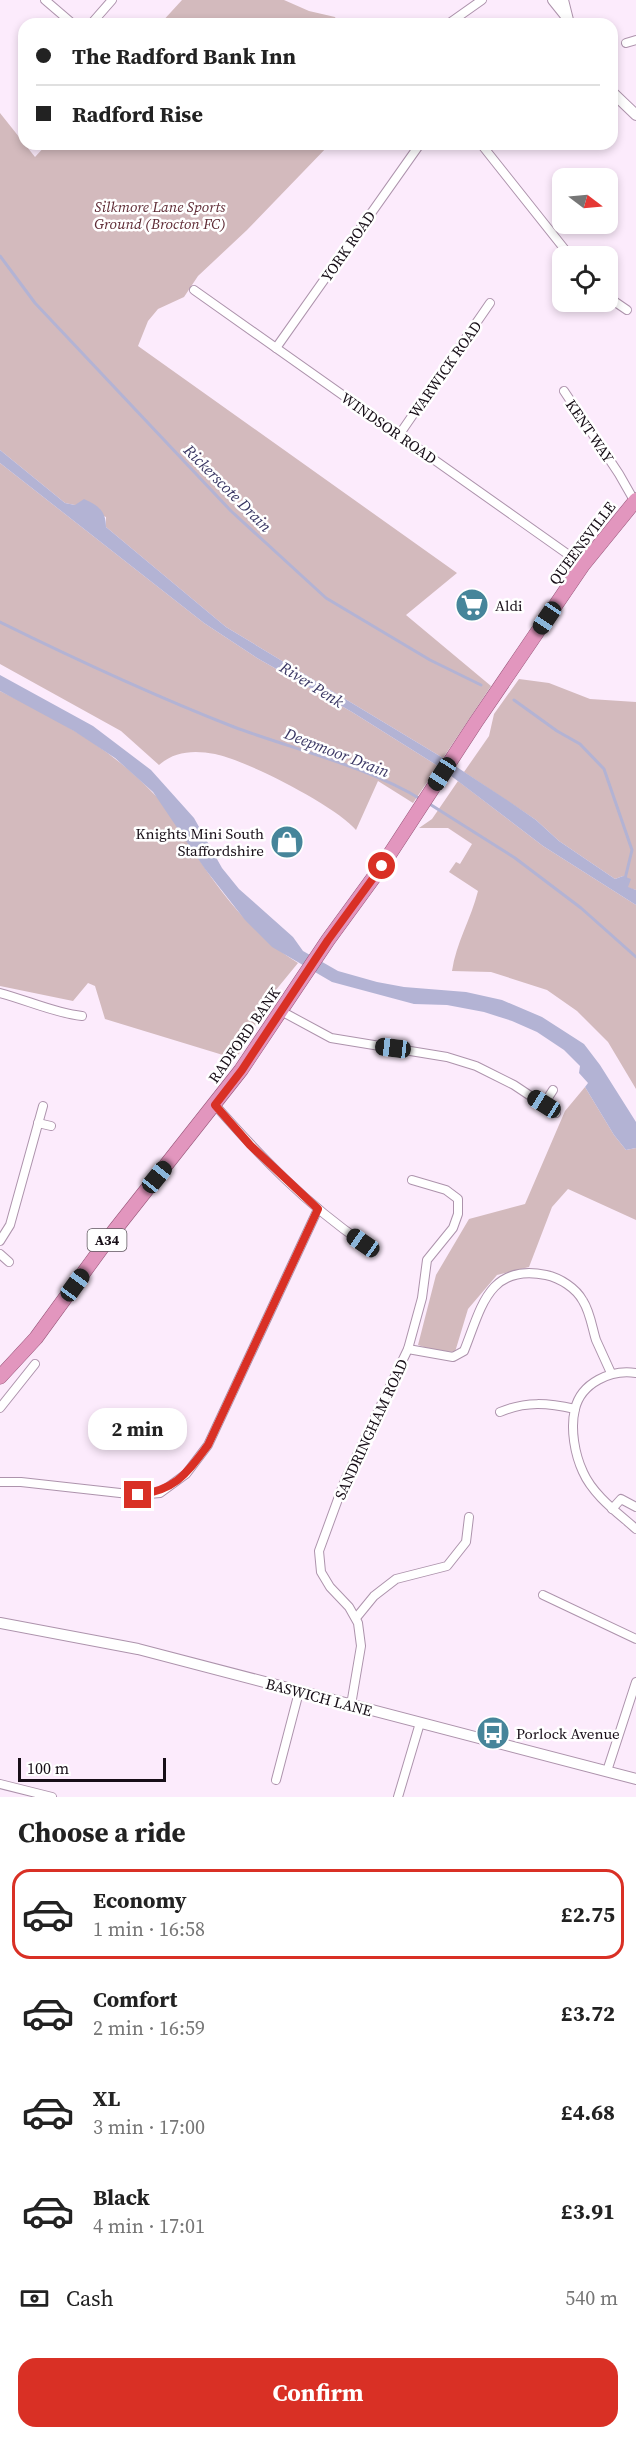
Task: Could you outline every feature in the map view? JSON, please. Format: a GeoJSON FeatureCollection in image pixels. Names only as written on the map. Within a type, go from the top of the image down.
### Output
{"type":"FeatureCollection","features":[{"type":"Feature","properties":{"kind":"highway","name":"QUEENSVILLE"},"geometry":{"type":"LineString","coordinates":[[494,696],[583,565],[635,501]]}},
{"type":"Feature","properties":{"kind":"highway","name":"RADFORD BANK"},"geometry":{"type":"LineString","coordinates":[[0,1377],[36,1338],[114,1231],[242,1070],[328,940],[368,887],[494,696]]}},
{"type":"Feature","properties":{"kind":"street"},"geometry":{"type":"LineString","coordinates":[[45,0],[66,18]]}},
{"type":"Feature","properties":{"kind":"street"},"geometry":{"type":"LineString","coordinates":[[96,18],[112,0]]}},
{"type":"Feature","properties":{"kind":"street"},"geometry":{"type":"LineString","coordinates":[[456,18],[482,0]]}},
{"type":"Feature","properties":{"kind":"street"},"geometry":{"type":"LineString","coordinates":[[553,0],[566,18]]}},
{"type":"Feature","properties":{"kind":"street"},"geometry":{"type":"LineString","coordinates":[[563,0],[567,18]]}},
{"type":"Feature","properties":{"kind":"street"},"geometry":{"type":"LineString","coordinates":[[626,43],[636,40]]}},
{"type":"Feature","properties":{"kind":"street"},"geometry":{"type":"LineString","coordinates":[[618,98],[636,115]]}},
{"type":"Feature","properties":{"kind":"street","name":"YORK ROAD"},"geometry":{"type":"LineString","coordinates":[[276,348],[416,150]]}},
{"type":"Feature","properties":{"kind":"street"},"geometry":{"type":"LineString","coordinates":[[486,150],[562,246]]}},
{"type":"Feature","properties":{"kind":"street","name":"WINDSOR ROAD"},"geometry":{"type":"LineString","coordinates":[[194,290],[583,565]]}},
{"type":"Feature","properties":{"kind":"street","name":"WARWICK ROAD"},"geometry":{"type":"LineString","coordinates":[[399,435],[490,303]]}},
{"type":"Feature","properties":{"kind":"street"},"geometry":{"type":"LineString","coordinates":[[618,304],[627,310]]}},
{"type":"Feature","properties":{"kind":"street","name":"KENT WAY"},"geometry":{"type":"LineString","coordinates":[[564,391],[635,501]]}},
{"type":"Feature","properties":{"kind":"street"},"geometry":{"type":"LineString","coordinates":[[0,993],[69,1017],[81,1016]]}},
{"type":"Feature","properties":{"kind":"street"},"geometry":{"type":"LineString","coordinates":[[281,1011],[331,1038],[447,1057],[476,1066],[514,1085],[556,1113]]}},
{"type":"Feature","properties":{"kind":"street"},"geometry":{"type":"LineString","coordinates":[[544,1104],[553,1090]]}},
{"type":"Feature","properties":{"kind":"street"},"geometry":{"type":"LineString","coordinates":[[215,1105],[250,1145],[318,1209],[363,1243]]}},
{"type":"Feature","properties":{"kind":"street"},"geometry":{"type":"LineString","coordinates":[[0,1241],[10,1225],[43,1106]]}},
{"type":"Feature","properties":{"kind":"street"},"geometry":{"type":"LineString","coordinates":[[38,1123],[51,1126]]}},
{"type":"Feature","properties":{"kind":"street","name":"SANDRINGHAM ROAD"},"geometry":{"type":"LineString","coordinates":[[351,1705],[361,1646],[356,1618],[330,1587],[321,1572],[319,1551],[345,1479],[408,1349],[422,1298],[427,1260],[453,1228],[458,1214],[458,1199],[446,1190],[412,1180]]}},
{"type":"Feature","properties":{"kind":"street"},"geometry":{"type":"LineString","coordinates":[[0,1482],[21,1482],[138,1495],[160,1492],[186,1474],[208,1445],[318,1209]]}},
{"type":"Feature","properties":{"kind":"street"},"geometry":{"type":"LineString","coordinates":[[0,1254],[9,1262]]}},
{"type":"Feature","properties":{"kind":"street"},"geometry":{"type":"LineString","coordinates":[[408,1349],[453,1357],[464,1351],[478,1312],[490,1291],[503,1278],[520,1274],[536,1274],[560,1279],[583,1300],[611,1373]]}},
{"type":"Feature","properties":{"kind":"street"},"geometry":{"type":"LineString","coordinates":[[0,1408],[35,1364]]}},
{"type":"Feature","properties":{"kind":"street"},"geometry":{"type":"LineString","coordinates":[[636,1373],[611,1373],[592,1384],[579,1399],[575,1409],[576,1454],[584,1475],[612,1509],[636,1529]]}},
{"type":"Feature","properties":{"kind":"street"},"geometry":{"type":"LineString","coordinates":[[500,1412],[516,1405],[532,1403],[554,1404],[575,1409]]}},
{"type":"Feature","properties":{"kind":"street"},"geometry":{"type":"LineString","coordinates":[[612,1509],[621,1499],[636,1507]]}},
{"type":"Feature","properties":{"kind":"street"},"geometry":{"type":"LineString","coordinates":[[356,1618],[374,1596],[396,1579],[447,1566],[466,1542],[469,1516]]}},
{"type":"Feature","properties":{"kind":"street"},"geometry":{"type":"LineString","coordinates":[[543,1595],[636,1639]]}},
{"type":"Feature","properties":{"kind":"street","name":"BASWICH LANE"},"geometry":{"type":"LineString","coordinates":[[0,1623],[138,1649],[636,1779]]}},
{"type":"Feature","properties":{"kind":"street"},"geometry":{"type":"LineString","coordinates":[[607,1771],[636,1682]]}},
{"type":"Feature","properties":{"kind":"street"},"geometry":{"type":"LineString","coordinates":[[276,1780],[299,1692]]}},
{"type":"Feature","properties":{"kind":"street"},"geometry":{"type":"LineString","coordinates":[[398,1797],[420,1723]]}},
{"type":"Feature","properties":{"kind":"street"},"geometry":{"type":"LineString","coordinates":[[0,1785],[52,1797]]}},
{"type":"Feature","properties":{"kind":"green space"},"geometry":{"type":"Polygon","coordinates":[[[182,0],[284,0],[309,11],[335,18],[166,18],[182,0]]]}},
{"type":"Feature","properties":{"kind":"green space","name":"Silkmore Lane Sports Ground (Brocton FC)"},"geometry":{"type":"Polygon","coordinates":[[[0,113],[18,136],[18,150],[29,150],[35,157],[41,150],[324,150],[247,230],[198,276],[184,297],[158,309],[148,321],[138,346],[457,573],[406,615],[491,686],[443,758],[226,627],[106,527],[106,517],[65,503],[0,450],[0,113]]]}},
{"type":"Feature","properties":{"kind":"green space"},"geometry":{"type":"Polygon","coordinates":[[[0,463],[204,623],[257,658],[352,712],[438,766],[413,803],[378,781],[356,830],[330,809],[290,785],[229,758],[192,752],[178,754],[159,765],[121,731],[0,664],[0,463]]]}},
{"type":"Feature","properties":{"kind":"green space"},"geometry":{"type":"Polygon","coordinates":[[[519,679],[549,683],[590,699],[636,702],[636,890],[628,888],[623,876],[615,879],[559,841],[536,820],[464,772],[489,736],[494,714],[519,679]]]}},
{"type":"Feature","properties":{"kind":"green space"},"geometry":{"type":"Polygon","coordinates":[[[0,691],[80,734],[135,775],[163,804],[215,882],[252,927],[298,963],[266,1002],[251,1035],[236,1059],[105,1019],[95,986],[88,983],[73,1001],[0,986],[0,691]]]}},
{"type":"Feature","properties":{"kind":"green space"},"geometry":{"type":"Polygon","coordinates":[[[458,781],[543,846],[636,905],[636,1089],[608,1042],[577,1011],[547,990],[491,972],[452,971],[478,891],[449,872],[456,862],[460,864],[472,844],[448,828],[419,828],[432,819],[458,781]]]}},
{"type":"Feature","properties":{"kind":"green space"},"geometry":{"type":"Polygon","coordinates":[[[585,1087],[614,1135],[626,1150],[636,1148],[636,1220],[568,1189],[552,1207],[529,1267],[497,1275],[468,1309],[455,1352],[436,1351],[418,1345],[436,1275],[469,1219],[525,1204],[565,1111],[585,1087]]]}},
{"type":"Feature","properties":{"kind":"water","name":"River Penk"},"geometry":{"type":"Polygon","coordinates":[[[0,450],[65,503],[75,505],[84,499],[97,506],[105,517],[106,527],[226,627],[443,758],[536,820],[559,841],[615,879],[623,876],[631,879],[628,887],[636,890],[636,905],[543,846],[438,766],[352,712],[257,658],[204,623],[0,463],[0,450]]]}},
{"type":"Feature","properties":{"kind":"water"},"geometry":{"type":"Polygon","coordinates":[[[0,675],[93,726],[151,770],[194,818],[222,868],[239,889],[293,937],[303,951],[338,971],[377,982],[404,987],[466,992],[502,1000],[542,1017],[584,1044],[636,1122],[636,1148],[626,1150],[614,1135],[585,1087],[588,1083],[579,1073],[580,1066],[564,1050],[537,1032],[484,1012],[447,1005],[414,1004],[332,982],[272,947],[245,920],[205,869],[153,792],[115,758],[74,731],[0,691],[0,675]]]}},
{"type":"Feature","properties":{"kind":"waterway","name":"Rickerscote Drain"},"geometry":{"type":"LineString","coordinates":[[0,256],[35,303],[231,511],[326,598],[430,660],[481,685]]}},
{"type":"Feature","properties":{"kind":"waterway","name":"Deepmoor Drain"},"geometry":{"type":"LineString","coordinates":[[0,622],[175,703],[234,727],[355,768],[422,800]]}},
{"type":"Feature","properties":{"kind":"waterway","name":"Rickerscote Drain"},"geometry":{"type":"LineString","coordinates":[[514,700],[557,731],[580,744],[604,769],[632,850],[625,879]]}},
{"type":"Feature","properties":{"kind":"waterway","name":"Deepmoor Drain"},"geometry":{"type":"LineString","coordinates":[[428,803],[515,858],[581,908],[636,957]]}},
{"type":"Feature","properties":{"kind":"place","name":"Aldi"},"geometry":{"type":"Point","coordinates":[472,605]}},
{"type":"Feature","properties":{"kind":"place","name":"Knights Mini South Staffordshire"},"geometry":{"type":"Point","coordinates":[287,842]}},
{"type":"Feature","properties":{"kind":"place","name":"Porlock Avenue"},"geometry":{"type":"Point","coordinates":[493,1733]}},
{"type":"Feature","properties":{"kind":"route"},"geometry":{"type":"LineString","coordinates":[[138,1495],[160,1492],[186,1474],[208,1445],[318,1209],[250,1145],[215,1105],[242,1070],[328,940],[382,866]]}}]}
